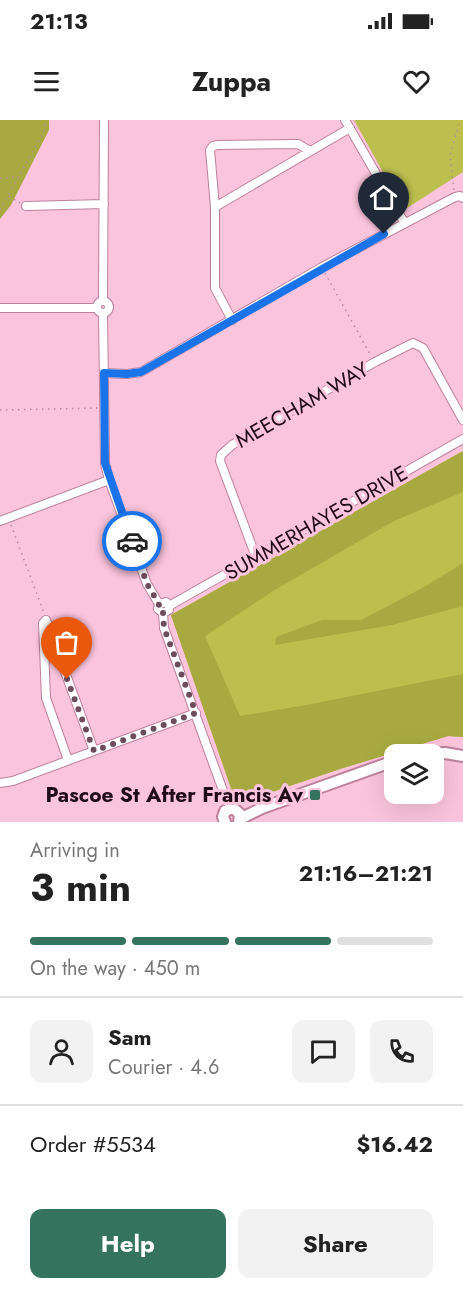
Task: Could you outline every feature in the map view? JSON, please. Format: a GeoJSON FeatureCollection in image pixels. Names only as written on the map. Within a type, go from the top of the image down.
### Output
{"type":"FeatureCollection","features":[{"type":"Feature","properties":{"kind":"street"},"geometry":{"type":"LineString","coordinates":[[104,120],[101,307],[105,463],[147,584],[159,604],[158,609],[163,613],[164,628],[196,713],[229,815],[262,808],[384,765]]}},
{"type":"Feature","properties":{"kind":"street"},"geometry":{"type":"LineString","coordinates":[[345,120],[404,222]]}},
{"type":"Feature","properties":{"kind":"street"},"geometry":{"type":"LineString","coordinates":[[215,207],[350,128]]}},
{"type":"Feature","properties":{"kind":"street"},"geometry":{"type":"LineString","coordinates":[[232,320],[215,288],[215,207],[210,150],[213,146],[298,144],[310,151]]}},
{"type":"Feature","properties":{"kind":"street"},"geometry":{"type":"LineString","coordinates":[[104,373],[141,372],[322,267],[404,222],[459,197]]}},
{"type":"Feature","properties":{"kind":"street"},"geometry":{"type":"LineString","coordinates":[[26,206],[104,204]]}},
{"type":"Feature","properties":{"kind":"street"},"geometry":{"type":"LineString","coordinates":[[0,308],[101,307]]}},
{"type":"Feature","properties":{"kind":"street","name":"MEECHAM WAY"},"geometry":{"type":"LineString","coordinates":[[256,557],[220,461],[221,455],[232,445],[375,362],[408,344],[420,341],[463,420]]}},
{"type":"Feature","properties":{"kind":"street","name":"SUMMERHAYES DRIVE"},"geometry":{"type":"LineString","coordinates":[[169,606],[463,439]]}},
{"type":"Feature","properties":{"kind":"street"},"geometry":{"type":"LineString","coordinates":[[4,520],[109,480]]}},
{"type":"Feature","properties":{"kind":"street"},"geometry":{"type":"LineString","coordinates":[[159,604],[165,602],[169,606],[168,612],[163,613]]}},
{"type":"Feature","properties":{"kind":"street"},"geometry":{"type":"LineString","coordinates":[[46,620],[94,751]]}},
{"type":"Feature","properties":{"kind":"street"},"geometry":{"type":"LineString","coordinates":[[46,620],[43,623],[46,698],[68,760]]}},
{"type":"Feature","properties":{"kind":"street"},"geometry":{"type":"LineString","coordinates":[[0,783],[14,781],[196,713]]}},
{"type":"Feature","properties":{"kind":"street"},"geometry":{"type":"LineString","coordinates":[[444,753],[463,753]]}},
{"type":"Feature","properties":{"kind":"path"},"geometry":{"type":"LineString","coordinates":[[0,210],[45,129],[45,120]]}},
{"type":"Feature","properties":{"kind":"path"},"geometry":{"type":"LineString","coordinates":[[459,197],[450,156],[460,120]]}},
{"type":"Feature","properties":{"kind":"path"},"geometry":{"type":"LineString","coordinates":[[0,178],[19,177]]}},
{"type":"Feature","properties":{"kind":"path"},"geometry":{"type":"LineString","coordinates":[[9,196],[26,206]]}},
{"type":"Feature","properties":{"kind":"path"},"geometry":{"type":"LineString","coordinates":[[322,267],[375,362]]}},
{"type":"Feature","properties":{"kind":"path"},"geometry":{"type":"LineString","coordinates":[[0,410],[104,408]]}},
{"type":"Feature","properties":{"kind":"path"},"geometry":{"type":"LineString","coordinates":[[4,520],[46,620]]}},
{"type":"Feature","properties":{"kind":"shaded area"},"geometry":{"type":"Polygon","coordinates":[[[0,120],[49,120],[49,130],[11,205],[0,219],[0,120]]]}},
{"type":"Feature","properties":{"kind":"shaded area"},"geometry":{"type":"Polygon","coordinates":[[[354,120],[463,120],[463,172],[404,210],[354,120]]]}},
{"type":"Feature","properties":{"kind":"shaded area"},"geometry":{"type":"Polygon","coordinates":[[[463,451],[463,737],[448,736],[422,744],[384,744],[384,756],[245,801],[233,794],[171,615],[463,451]]]}},
{"type":"Feature","properties":{"kind":"shaded area"},"geometry":{"type":"Polygon","coordinates":[[[463,451],[463,492],[394,521],[273,591],[205,636],[240,716],[463,674],[463,737],[448,736],[422,744],[384,744],[384,756],[245,801],[233,794],[171,615],[463,451]]]}},
{"type":"Feature","properties":{"kind":"shaded area"},"geometry":{"type":"Polygon","coordinates":[[[463,563],[463,606],[392,625],[275,645],[276,637],[322,620],[361,620],[426,586],[463,563]]]}},
{"type":"Feature","properties":{"kind":"way so far"},"geometry":{"type":"LineString","coordinates":[[67,679],[94,751],[196,713],[164,628],[163,613],[158,609],[159,604],[147,584],[132,541]]}},
{"type":"Feature","properties":{"kind":"place","name":"Pascoe St After Francis Av"},"geometry":{"type":"Point","coordinates":[315,795]}},
{"type":"Feature","properties":{"kind":"route"},"geometry":{"type":"LineString","coordinates":[[132,541],[105,463],[104,373],[141,372],[322,267],[384,234]]}}]}
